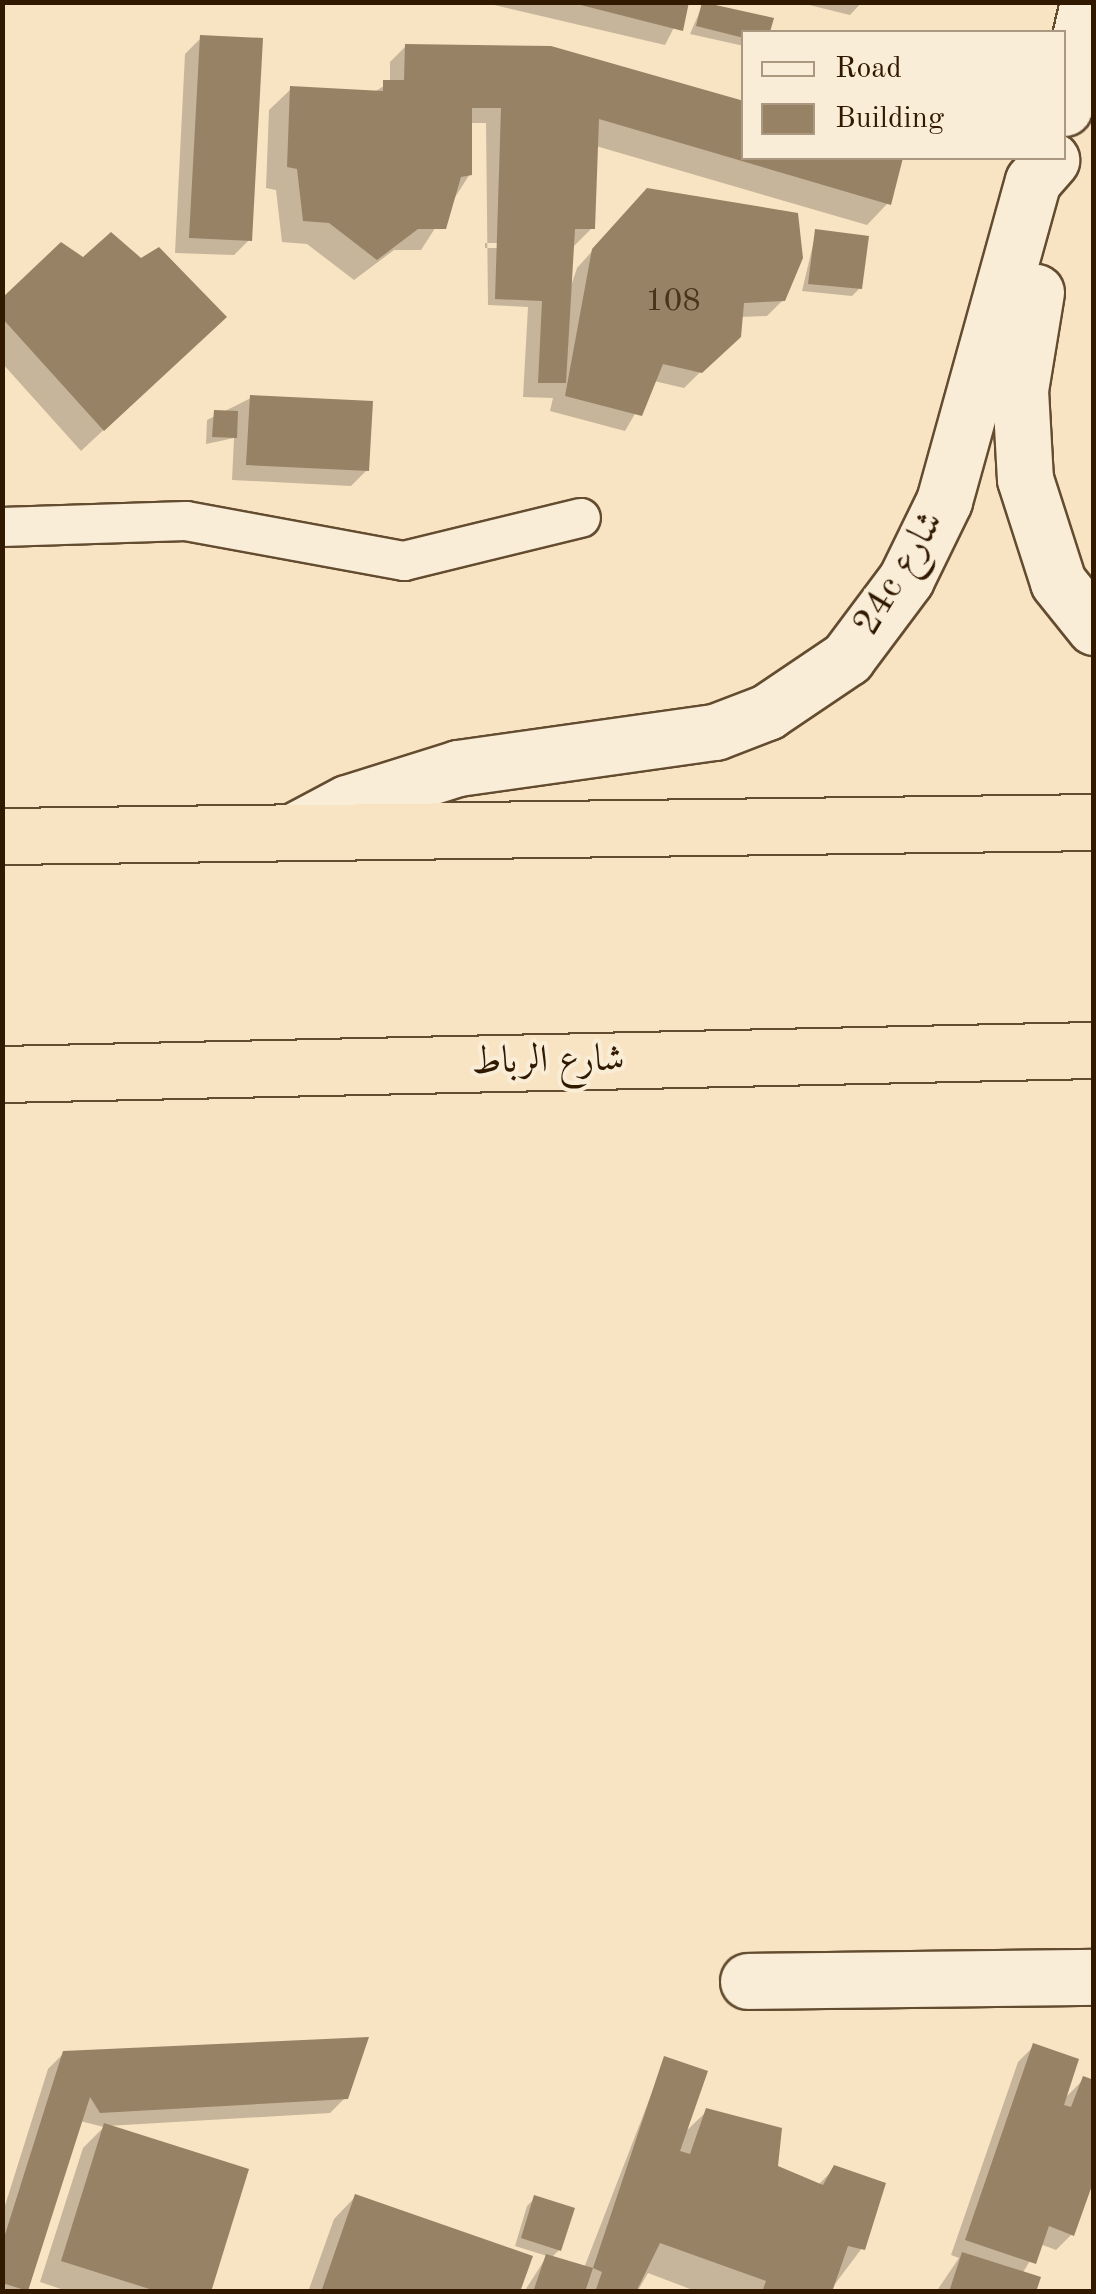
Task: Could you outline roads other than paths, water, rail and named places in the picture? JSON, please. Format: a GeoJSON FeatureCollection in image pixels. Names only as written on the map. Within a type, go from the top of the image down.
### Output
{"type":"FeatureCollection","features":[{"type":"Feature","properties":{"kind":"highway"},"geometry":{"type":"LineString","coordinates":[[2,836],[1094,822]]}},
{"type":"Feature","properties":{"kind":"highway","name":"شارع الرباط"},"geometry":{"type":"LineString","coordinates":[[2,1074],[1094,1050]]}},
{"type":"Feature","properties":{"kind":"street"},"geometry":{"type":"LineString","coordinates":[[1066,99],[1088,2]]}},
{"type":"Feature","properties":{"kind":"street","name":"24c شارع"},"geometry":{"type":"LineString","coordinates":[[296,830],[347,803],[458,768],[715,732],[767,712],[847,658],[898,592],[944,502],[1033,181],[1050,160]]}},
{"type":"Feature","properties":{"kind":"street","name":"24c شارع"},"geometry":{"type":"LineString","coordinates":[[1051,160],[1056,185],[1020,390],[1025,479],[1058,582],[1094,627]]}},
{"type":"Feature","properties":{"kind":"street"},"geometry":{"type":"LineString","coordinates":[[748,1981],[1094,1978]]}},
{"type":"Feature","properties":{"kind":"lane"},"geometry":{"type":"LineString","coordinates":[[2,527],[186,521],[404,561],[581,518]]}}]}
